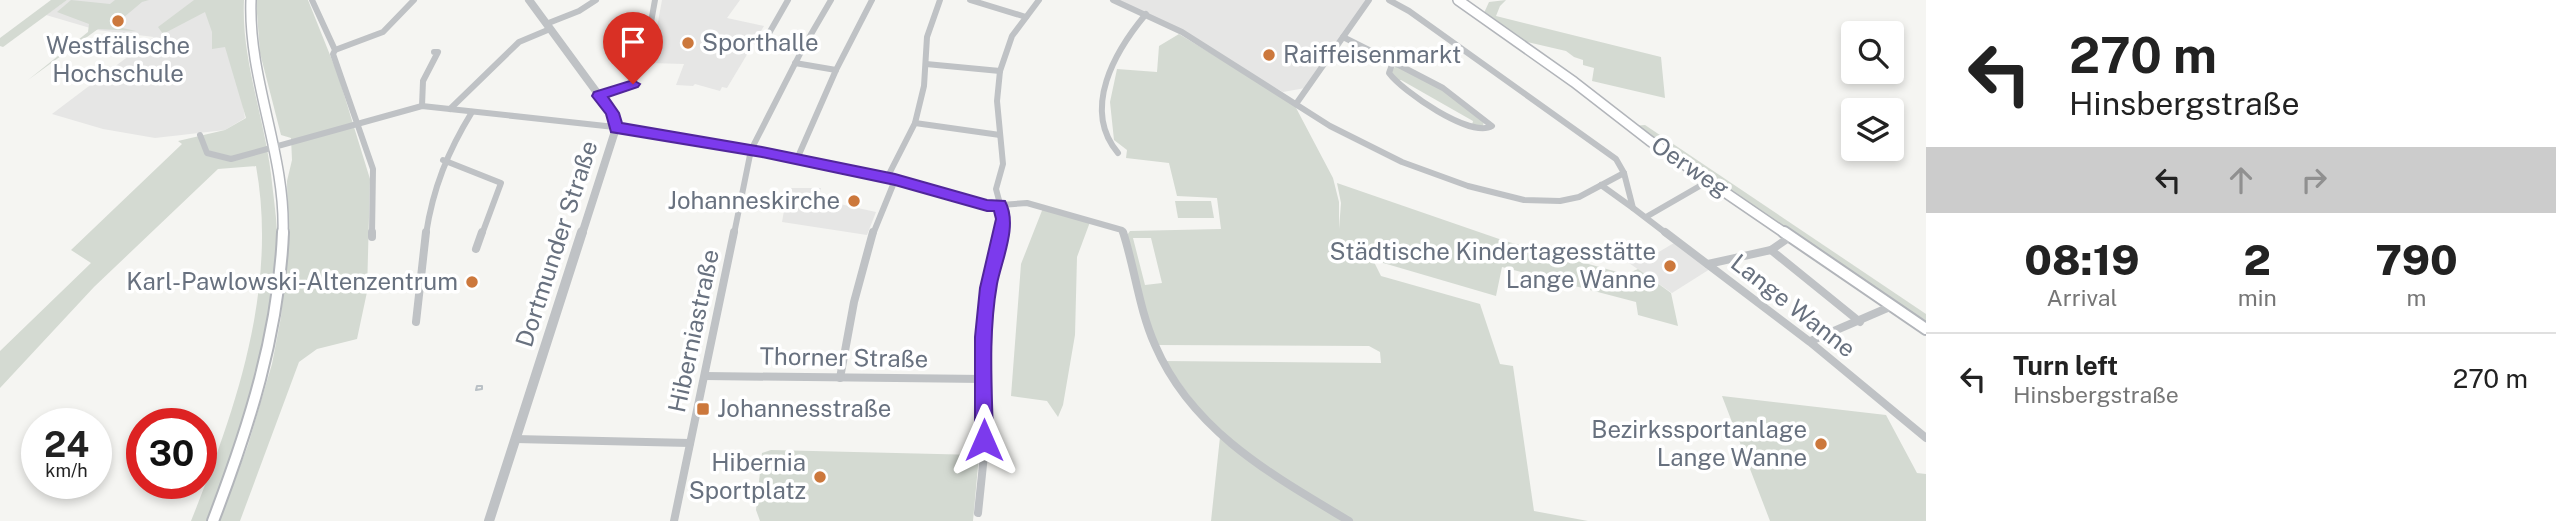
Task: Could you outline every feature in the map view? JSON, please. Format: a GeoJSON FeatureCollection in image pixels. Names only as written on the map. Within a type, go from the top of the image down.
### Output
{"type":"FeatureCollection","features":[{"type":"Feature","properties":{"kind":"main road"},"geometry":{"type":"LineString","coordinates":[[213,521],[255,403],[270,344],[282,241],[281,187],[253,51],[251,0]]}},
{"type":"Feature","properties":{"kind":"main road","name":"Oerweg"},"geometry":{"type":"LineString","coordinates":[[1458,0],[1650,141],[1926,329]]}},
{"type":"Feature","properties":{"kind":"street"},"geometry":{"type":"LineString","coordinates":[[312,0],[335,50],[333,54],[373,169],[372,237]]}},
{"type":"Feature","properties":{"kind":"street"},"geometry":{"type":"LineString","coordinates":[[335,50],[383,32],[414,0]]}},
{"type":"Feature","properties":{"kind":"street","name":"Dortmunder Straße"},"geometry":{"type":"LineString","coordinates":[[489,521],[616,128],[612,113],[528,0]]}},
{"type":"Feature","properties":{"kind":"street"},"geometry":{"type":"LineString","coordinates":[[450,109],[519,42],[596,0]]}},
{"type":"Feature","properties":{"kind":"street"},"geometry":{"type":"LineString","coordinates":[[599,96],[633,84],[655,0]]}},
{"type":"Feature","properties":{"kind":"street"},"geometry":{"type":"LineString","coordinates":[[764,42],[788,0]]}},
{"type":"Feature","properties":{"kind":"street","name":"Hiberniastraße"},"geometry":{"type":"LineString","coordinates":[[674,521],[751,150],[803,48],[831,0]]}},
{"type":"Feature","properties":{"kind":"street"},"geometry":{"type":"LineString","coordinates":[[797,159],[836,70],[872,0]]}},
{"type":"Feature","properties":{"kind":"street"},"geometry":{"type":"LineString","coordinates":[[840,378],[862,261],[891,179],[915,123],[926,64],[927,37],[940,0]]}},
{"type":"Feature","properties":{"kind":"street"},"geometry":{"type":"LineString","coordinates":[[970,0],[1026,18]]}},
{"type":"Feature","properties":{"kind":"street"},"geometry":{"type":"LineString","coordinates":[[978,513],[984,455],[983,337],[989,288],[1004,219],[996,189],[1003,164],[997,101],[1000,71],[1012,36],[1039,0]]}},
{"type":"Feature","properties":{"kind":"street"},"geometry":{"type":"LineString","coordinates":[[1113,0],[1182,32],[1330,126],[1402,162],[1500,196],[1541,202],[1559,201],[1580,197],[1624,173]]}},
{"type":"Feature","properties":{"kind":"street"},"geometry":{"type":"LineString","coordinates":[[1296,104],[1368,0]]}},
{"type":"Feature","properties":{"kind":"street"},"geometry":{"type":"LineString","coordinates":[[1389,0],[1409,11],[1616,159],[1624,173],[1633,208]]}},
{"type":"Feature","properties":{"kind":"street"},"geometry":{"type":"LineString","coordinates":[[1118,153],[1107,139],[1104,122],[1106,82],[1117,51],[1146,15]]}},
{"type":"Feature","properties":{"kind":"street"},"geometry":{"type":"LineString","coordinates":[[1343,37],[1394,62],[1443,88],[1492,126],[1486,129],[1472,127],[1394,82],[1389,73],[1394,62]]}},
{"type":"Feature","properties":{"kind":"street"},"geometry":{"type":"LineString","coordinates":[[754,41],[803,48]]}},
{"type":"Feature","properties":{"kind":"street"},"geometry":{"type":"LineString","coordinates":[[422,106],[423,81],[439,52],[435,52]]}},
{"type":"Feature","properties":{"kind":"street"},"geometry":{"type":"LineString","coordinates":[[795,63],[836,70]]}},
{"type":"Feature","properties":{"kind":"street"},"geometry":{"type":"LineString","coordinates":[[926,64],[1000,71]]}},
{"type":"Feature","properties":{"kind":"street"},"geometry":{"type":"LineString","coordinates":[[1278,93],[1304,93]]}},
{"type":"Feature","properties":{"kind":"street"},"geometry":{"type":"LineString","coordinates":[[200,135],[207,153],[221,158],[246,157],[422,106],[629,128],[891,179],[987,206],[1027,203],[1122,230],[1131,253],[1154,345],[1164,366],[1190,405],[1244,458],[1349,521]]}},
{"type":"Feature","properties":{"kind":"street"},"geometry":{"type":"LineString","coordinates":[[416,323],[425,231],[443,160],[472,112]]}},
{"type":"Feature","properties":{"kind":"street"},"geometry":{"type":"LineString","coordinates":[[915,123],[1000,135]]}},
{"type":"Feature","properties":{"kind":"street"},"geometry":{"type":"LineString","coordinates":[[443,160],[501,183],[476,248]]}},
{"type":"Feature","properties":{"kind":"street"},"geometry":{"type":"LineString","coordinates":[[1646,217],[1705,183]]}},
{"type":"Feature","properties":{"kind":"street","name":"Lange Wanne"},"geometry":{"type":"LineString","coordinates":[[1601,186],[1810,342],[1926,438]]}},
{"type":"Feature","properties":{"kind":"street"},"geometry":{"type":"LineString","coordinates":[[1708,264],[1771,250],[1787,239]]}},
{"type":"Feature","properties":{"kind":"street"},"geometry":{"type":"LineString","coordinates":[[1771,250],[1860,322]]}},
{"type":"Feature","properties":{"kind":"street"},"geometry":{"type":"LineString","coordinates":[[1813,340],[1892,306]]}},
{"type":"Feature","properties":{"kind":"street","name":"Thorner Straße"},"geometry":{"type":"LineString","coordinates":[[705,376],[984,379]]}},
{"type":"Feature","properties":{"kind":"street"},"geometry":{"type":"LineString","coordinates":[[515,439],[690,443]]}},
{"type":"Feature","properties":{"kind":"shaded area"},"geometry":{"type":"Polygon","coordinates":[[[51,0],[67,0],[3,47],[0,46],[0,38],[51,0]]]}},
{"type":"Feature","properties":{"kind":"shaded area"},"geometry":{"type":"Polygon","coordinates":[[[67,0],[234,0],[233,43],[245,118],[225,130],[155,138],[103,129],[52,114],[154,37],[97,30],[46,15],[67,0]]]}},
{"type":"Feature","properties":{"kind":"shaded area"},"geometry":{"type":"Polygon","coordinates":[[[71,0],[110,4],[115,0],[149,0],[142,2],[117,23],[120,23],[118,27],[136,31],[98,29],[28,80],[88,32],[89,24],[57,12],[71,0]]]}},
{"type":"Feature","properties":{"kind":"shaded area"},"geometry":{"type":"Polygon","coordinates":[[[194,0],[244,0],[249,65],[271,174],[277,232],[271,307],[245,416],[217,493],[217,453],[249,347],[257,302],[261,212],[256,166],[218,169],[94,287],[0,388],[0,351],[91,263],[71,250],[182,144],[178,141],[225,130],[246,118],[225,47],[212,49],[212,32],[205,12],[163,34],[158,27],[194,0]]]}},
{"type":"Feature","properties":{"kind":"shaded area"},"geometry":{"type":"Polygon","coordinates":[[[256,0],[308,0],[338,75],[370,179],[367,292],[357,339],[317,349],[299,362],[240,521],[219,521],[248,445],[272,364],[281,317],[288,241],[287,181],[292,160],[291,138],[281,135],[260,53],[256,0]]]}},
{"type":"Feature","properties":{"kind":"shaded area"},"geometry":{"type":"Polygon","coordinates":[[[662,0],[740,0],[727,18],[764,26],[727,88],[722,87],[720,91],[695,84],[676,85],[684,64],[650,63],[660,28],[657,27],[662,0]]]}},
{"type":"Feature","properties":{"kind":"shaded area"},"geometry":{"type":"Polygon","coordinates":[[[1120,0],[1368,0],[1305,88],[1283,92],[1120,0]]]}},
{"type":"Feature","properties":{"kind":"shaded area"},"geometry":{"type":"Polygon","coordinates":[[[1506,0],[1496,16],[1661,57],[1665,98],[1592,81],[1594,68],[1583,65],[1583,60],[1566,51],[1523,41],[1484,13],[1489,2],[1506,0]]]}},
{"type":"Feature","properties":{"kind":"shaded area"},"geometry":{"type":"Polygon","coordinates":[[[1179,34],[1294,104],[1333,178],[1339,202],[1339,229],[1341,203],[1337,183],[1505,241],[1632,276],[1631,272],[1638,269],[1671,293],[1678,326],[1638,315],[1636,302],[1502,267],[1496,296],[1373,260],[1381,276],[1480,304],[1500,364],[1513,366],[1534,511],[1588,521],[1211,521],[1220,437],[1164,361],[1381,363],[1380,352],[1369,346],[1155,345],[1125,238],[1130,231],[1221,229],[1217,198],[1177,196],[1169,163],[1126,158],[1127,150],[1114,140],[1110,102],[1117,69],[1157,72],[1159,46],[1179,34]],[[1133,238],[1145,285],[1162,283],[1151,238],[1133,238]]]}},
{"type":"Feature","properties":{"kind":"shaded area"},"geometry":{"type":"Polygon","coordinates":[[[1396,65],[1442,90],[1484,121],[1483,126],[1472,125],[1473,121],[1401,80],[1396,81],[1391,73],[1396,65]]]}},
{"type":"Feature","properties":{"kind":"shaded area"},"geometry":{"type":"Polygon","coordinates":[[[1645,125],[1926,314],[1926,327],[1632,126],[1645,125]]]}},
{"type":"Feature","properties":{"kind":"shaded area"},"geometry":{"type":"Polygon","coordinates":[[[788,188],[821,188],[817,199],[876,212],[867,235],[782,222],[788,188]]]}},
{"type":"Feature","properties":{"kind":"shaded area"},"geometry":{"type":"Polygon","coordinates":[[[1175,201],[1211,201],[1214,218],[1178,218],[1175,201]]]}},
{"type":"Feature","properties":{"kind":"shaded area"},"geometry":{"type":"Polygon","coordinates":[[[1043,208],[1090,222],[1077,257],[1075,335],[1063,405],[1058,417],[1047,401],[1011,396],[1021,264],[1043,208]]]}},
{"type":"Feature","properties":{"kind":"shaded area","name":"Städtische Kindertagesstätte Lange Wanne"},"geometry":{"type":"Polygon","coordinates":[[[1674,243],[1710,269],[1672,293],[1629,263],[1652,249],[1657,253],[1674,243]]]}},
{"type":"Feature","properties":{"kind":"shaded area","name":"Bezirkssportanlage Lange Wanne"},"geometry":{"type":"Polygon","coordinates":[[[1722,396],[1886,415],[1917,473],[1926,474],[1926,521],[1770,521],[1722,396]]]}},
{"type":"Feature","properties":{"kind":"shaded area"},"geometry":{"type":"Polygon","coordinates":[[[771,450],[979,455],[973,521],[760,521],[756,510],[762,453],[771,450]]]}},
{"type":"Feature","properties":{"kind":"shaded area"},"geometry":{"type":"Polygon","coordinates":[[[200,499],[215,499],[206,521],[191,521],[200,499]]]}},
{"type":"Feature","properties":{"kind":"waterway"},"geometry":{"type":"LineString","coordinates":[[477,386],[482,386],[482,389],[476,390],[477,386]]}},
{"type":"Feature","properties":{"kind":"place","name":"Westfälische Hochschule"},"geometry":{"type":"Point","coordinates":[118,21]}},
{"type":"Feature","properties":{"kind":"place","name":"Sporthalle"},"geometry":{"type":"Point","coordinates":[688,43]}},
{"type":"Feature","properties":{"kind":"place","name":"Raiffeisenmarkt"},"geometry":{"type":"Point","coordinates":[1269,55]}},
{"type":"Feature","properties":{"kind":"place","name":"Johanneskirche"},"geometry":{"type":"Point","coordinates":[854,201]}},
{"type":"Feature","properties":{"kind":"place","name":"Städtische Kindertagesstätte Lange Wanne"},"geometry":{"type":"Point","coordinates":[1670,266]}},
{"type":"Feature","properties":{"kind":"place","name":"Karl-Pawlowski-Altenzentrum"},"geometry":{"type":"Point","coordinates":[472,282]}},
{"type":"Feature","properties":{"kind":"place","name":"Johannesstraße"},"geometry":{"type":"Point","coordinates":[703,409]}},
{"type":"Feature","properties":{"kind":"place","name":"Bezirkssportanlage Lange Wanne"},"geometry":{"type":"Point","coordinates":[1821,444]}},
{"type":"Feature","properties":{"kind":"place","name":"Hibernia Sportplatz"},"geometry":{"type":"Point","coordinates":[820,477]}},
{"type":"Feature","properties":{"kind":"route"},"geometry":{"type":"LineString","coordinates":[[633,84],[599,96],[616,120],[616,128],[629,128],[762,152],[895,180],[987,206],[1000,205],[1004,219],[989,288],[983,337],[984,440]]}}]}
